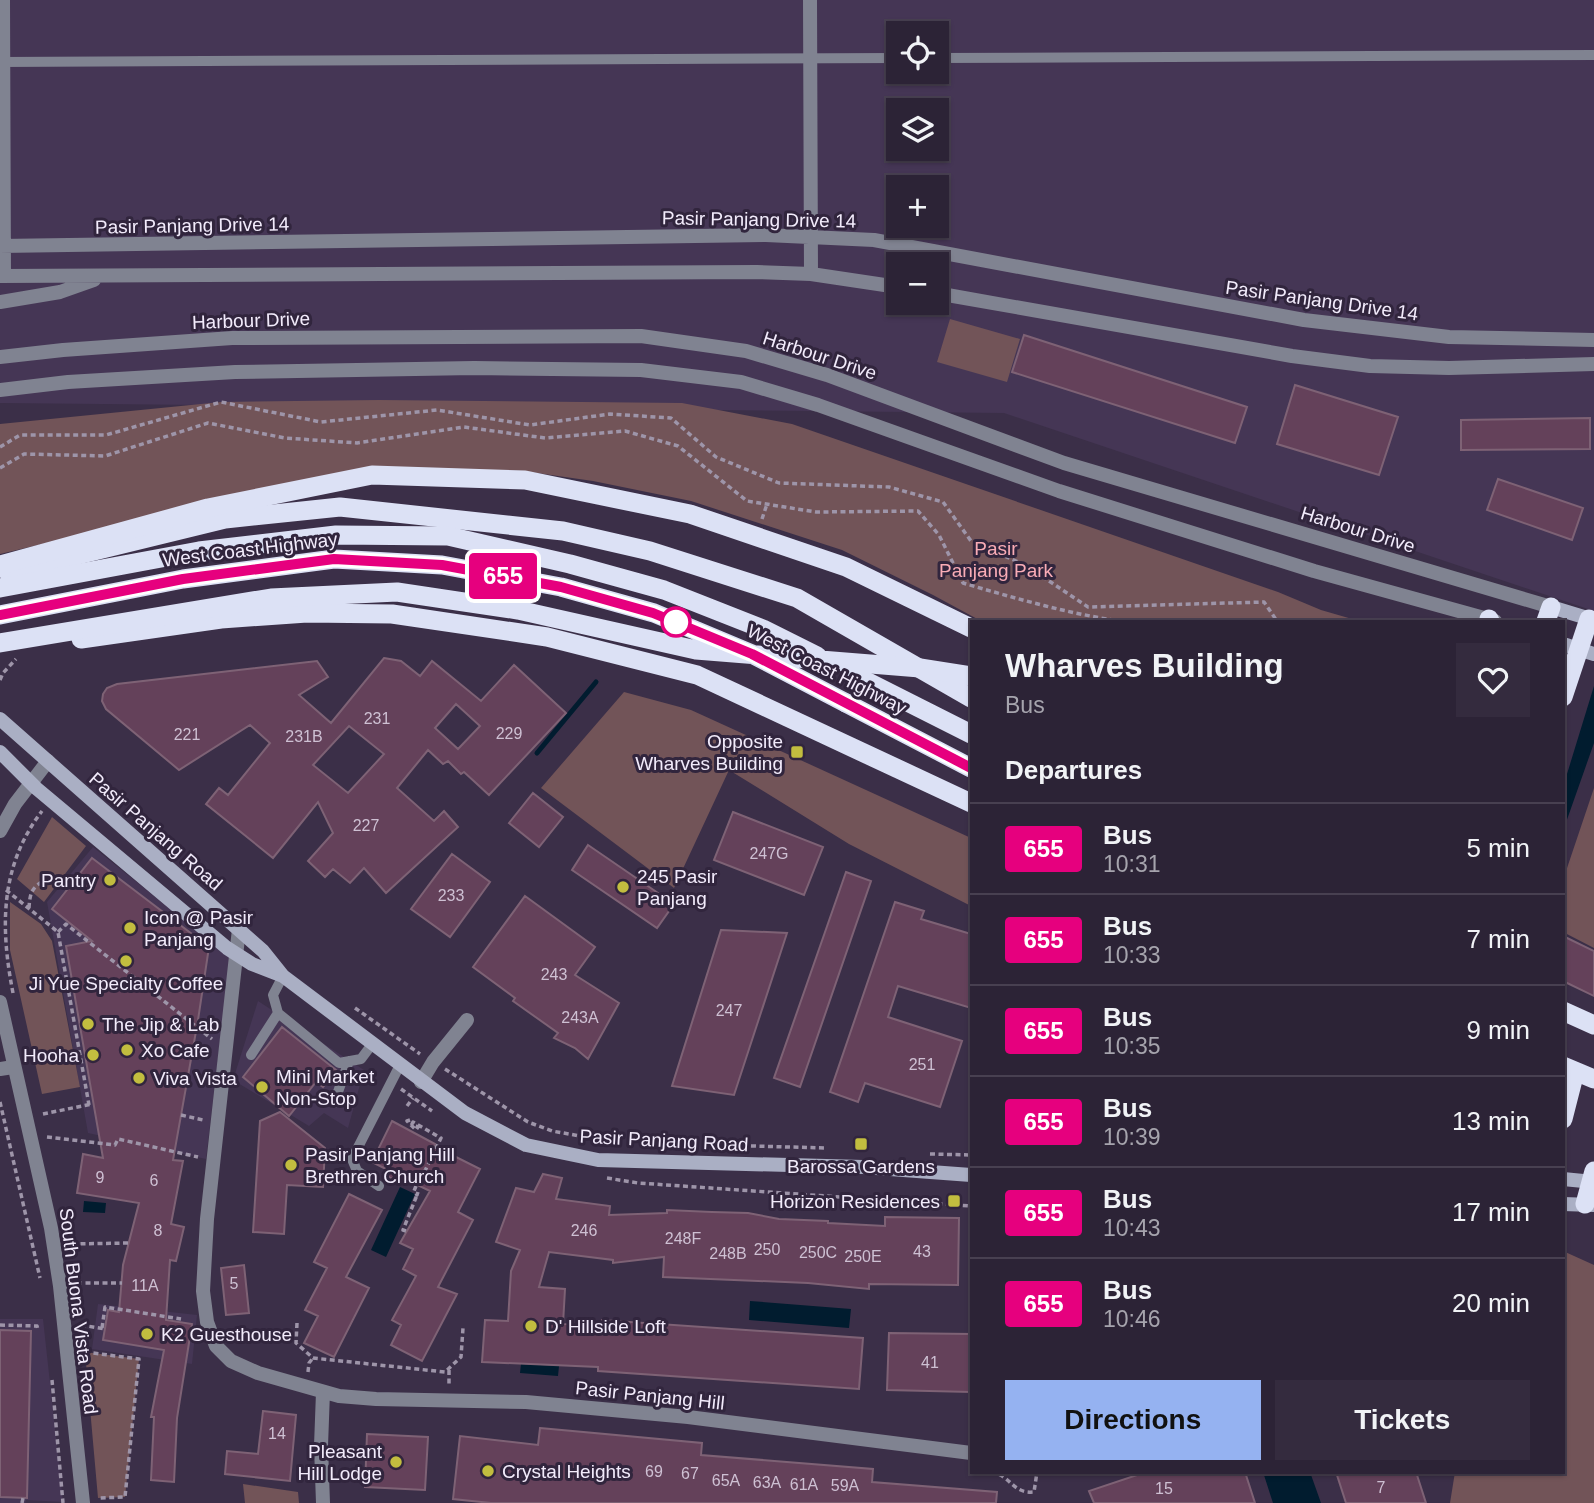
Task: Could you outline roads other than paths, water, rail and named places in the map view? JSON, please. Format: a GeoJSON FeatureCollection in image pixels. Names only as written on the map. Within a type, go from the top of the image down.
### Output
{"type":"FeatureCollection","features":[{"type":"Feature","properties":{"kind":"highway"},"geometry":{"type":"LineString","coordinates":[[0,565],[208,508],[372,475],[525,480],[690,514],[846,567],[970,628]]}},
{"type":"Feature","properties":{"kind":"highway"},"geometry":{"type":"LineString","coordinates":[[0,574],[225,519],[340,507],[563,531],[650,551],[797,598],[859,631],[970,697]]}},
{"type":"Feature","properties":{"kind":"highway","name":"West Coast Highway"},"geometry":{"type":"LineString","coordinates":[[0,588],[199,551],[336,535],[448,536],[570,564],[664,590],[763,629],[970,733]]}},
{"type":"Feature","properties":{"kind":"highway","name":"West Coast Highway"},"geometry":{"type":"LineString","coordinates":[[0,615],[183,579],[334,559],[442,565],[561,587],[653,613],[752,654],[970,767]]}},
{"type":"Feature","properties":{"kind":"highway"},"geometry":{"type":"LineString","coordinates":[[0,643],[271,598],[397,592],[518,610],[696,650],[920,668],[970,676]]}},
{"type":"Feature","properties":{"kind":"highway"},"geometry":{"type":"LineString","coordinates":[[0,653],[221,620],[307,613],[392,614],[547,637],[697,675],[970,803]]}},
{"type":"Feature","properties":{"kind":"highway"},"geometry":{"type":"LineString","coordinates":[[1565,690],[1578,649],[1592,619]]}},
{"type":"Feature","properties":{"kind":"highway"},"geometry":{"type":"LineString","coordinates":[[1565,1011],[1594,1025]]}},
{"type":"Feature","properties":{"kind":"highway"},"geometry":{"type":"LineString","coordinates":[[1565,1102],[1569,1069],[1594,1079]]}},
{"type":"Feature","properties":{"kind":"highway"},"geometry":{"type":"LineString","coordinates":[[1590,1205],[1593,1178]]}},
{"type":"Feature","properties":{"kind":"main road","name":"Harbour Drive"},"geometry":{"type":"LineString","coordinates":[[1549,614],[1592,619]]}},
{"type":"Feature","properties":{"kind":"main road","name":"Pasir Panjang Road"},"geometry":{"type":"LineString","coordinates":[[0,719],[239,929],[263,951],[283,976],[465,1113],[526,1145],[598,1160],[863,1167],[970,1175]]}},
{"type":"Feature","properties":{"kind":"main road","name":"Pasir Panjang Road"},"geometry":{"type":"LineString","coordinates":[[0,752],[30,783],[234,953],[252,964],[283,976]]}},
{"type":"Feature","properties":{"kind":"main road"},"geometry":{"type":"LineString","coordinates":[[1565,1180],[1593,1178]]}},
{"type":"Feature","properties":{"kind":"main road"},"geometry":{"type":"LineString","coordinates":[[1565,1204],[1590,1205]]}},
{"type":"Feature","properties":{"kind":"street"},"geometry":{"type":"LineString","coordinates":[[3,0],[2,276],[730,272],[811,274],[886,286]]}},
{"type":"Feature","properties":{"kind":"street"},"geometry":{"type":"LineString","coordinates":[[810,0],[811,274]]}},
{"type":"Feature","properties":{"kind":"street","name":"Pasir Panjang Drive 14"},"geometry":{"type":"LineString","coordinates":[[2,246],[765,235],[874,240],[1304,320],[1449,337],[1594,340]]}},
{"type":"Feature","properties":{"kind":"street"},"geometry":{"type":"LineString","coordinates":[[0,302],[60,292],[109,275]]}},
{"type":"Feature","properties":{"kind":"street"},"geometry":{"type":"LineString","coordinates":[[949,295],[1292,356],[1370,366],[1449,368],[1594,364]]}},
{"type":"Feature","properties":{"kind":"street","name":"Harbour Drive"},"geometry":{"type":"LineString","coordinates":[[0,357],[63,349],[245,337],[641,336],[746,351],[827,374],[1064,463],[1549,614]]}},
{"type":"Feature","properties":{"kind":"street"},"geometry":{"type":"LineString","coordinates":[[0,390],[68,382],[235,372],[474,368],[641,370],[741,382],[818,405],[1059,491],[1314,571],[1488,620]]}},
{"type":"Feature","properties":{"kind":"street"},"geometry":{"type":"LineString","coordinates":[[1,826],[48,761]]}},
{"type":"Feature","properties":{"kind":"street","name":"Pasir Panjang Hill"},"geometry":{"type":"LineString","coordinates":[[239,929],[234,953],[207,1219],[203,1291],[207,1322],[216,1346],[231,1361],[258,1373],[323,1392],[376,1399],[526,1402],[850,1436],[970,1452]]}},
{"type":"Feature","properties":{"kind":"street","name":"South Buona Vista Road"},"geometry":{"type":"LineString","coordinates":[[0,1002],[6,1068],[51,1228],[60,1286],[83,1503]]}},
{"type":"Feature","properties":{"kind":"street"},"geometry":{"type":"LineString","coordinates":[[421,1082],[433,1062],[467,1020]]}},
{"type":"Feature","properties":{"kind":"street"},"geometry":{"type":"LineString","coordinates":[[323,1392],[323,1503]]}},
{"type":"Feature","properties":{"kind":"lane"},"geometry":{"type":"LineString","coordinates":[[949,58],[1594,55]]}},
{"type":"Feature","properties":{"kind":"lane"},"geometry":{"type":"LineString","coordinates":[[2,62],[886,58]]}},
{"type":"Feature","properties":{"kind":"lane"},"geometry":{"type":"LineString","coordinates":[[283,976],[273,995],[278,1013],[339,1063],[361,1059],[373,1043]]}},
{"type":"Feature","properties":{"kind":"lane"},"geometry":{"type":"LineString","coordinates":[[250,1055],[278,1013]]}},
{"type":"Feature","properties":{"kind":"lane"},"geometry":{"type":"LineString","coordinates":[[334,1103],[349,1061]]}},
{"type":"Feature","properties":{"kind":"lane"},"geometry":{"type":"LineString","coordinates":[[379,1186],[357,1171],[352,1159],[400,1065]]}},
{"type":"Feature","properties":{"kind":"water"},"geometry":{"type":"Polygon","coordinates":[[[1594,686],[1594,743],[1565,825],[1565,780],[1594,686]]]}},
{"type":"Feature","properties":{"kind":"water"},"geometry":{"type":"Polygon","coordinates":[[[400,1187],[415,1194],[386,1257],[371,1250],[400,1187]]]}},
{"type":"Feature","properties":{"kind":"water"},"geometry":{"type":"Polygon","coordinates":[[[84,1201],[106,1203],[105,1213],[83,1212],[84,1201]]]}},
{"type":"Feature","properties":{"kind":"water"},"geometry":{"type":"Polygon","coordinates":[[[750,1301],[851,1309],[849,1328],[749,1320],[750,1301]]]}},
{"type":"Feature","properties":{"kind":"water"},"geometry":{"type":"Polygon","coordinates":[[[521,1364],[559,1366],[558,1376],[520,1373],[521,1364]]]}},
{"type":"Feature","properties":{"kind":"water"},"geometry":{"type":"Polygon","coordinates":[[[1264,1474],[1311,1474],[1321,1503],[1273,1503],[1264,1474]]]}},
{"type":"Feature","properties":{"kind":"waterway"},"geometry":{"type":"LineString","coordinates":[[537,753],[596,682]]}},
{"type":"Feature","properties":{"kind":"place","name":"Opposite Wharves Building"},"geometry":{"type":"Point","coordinates":[797,752]}},
{"type":"Feature","properties":{"kind":"place","name":"Pantry"},"geometry":{"type":"Point","coordinates":[110,880]}},
{"type":"Feature","properties":{"kind":"place","name":"245 Pasir Panjang"},"geometry":{"type":"Point","coordinates":[623,887]}},
{"type":"Feature","properties":{"kind":"place","name":"Icon @ Pasir Panjang"},"geometry":{"type":"Point","coordinates":[130,928]}},
{"type":"Feature","properties":{"kind":"place","name":"Ji Yue Specialty Coffee"},"geometry":{"type":"Point","coordinates":[126,961]}},
{"type":"Feature","properties":{"kind":"place","name":"The Jip & Lab"},"geometry":{"type":"Point","coordinates":[88,1024]}},
{"type":"Feature","properties":{"kind":"place","name":"Xo Cafe"},"geometry":{"type":"Point","coordinates":[127,1050]}},
{"type":"Feature","properties":{"kind":"place","name":"Hooha"},"geometry":{"type":"Point","coordinates":[93,1055]}},
{"type":"Feature","properties":{"kind":"place","name":"Viva Vista"},"geometry":{"type":"Point","coordinates":[139,1078]}},
{"type":"Feature","properties":{"kind":"place","name":"Mini Market Non-Stop"},"geometry":{"type":"Point","coordinates":[262,1087]}},
{"type":"Feature","properties":{"kind":"place","name":"Barossa Gardens"},"geometry":{"type":"Point","coordinates":[861,1144]}},
{"type":"Feature","properties":{"kind":"place","name":"Pasir Panjang Hill Brethren Church"},"geometry":{"type":"Point","coordinates":[291,1165]}},
{"type":"Feature","properties":{"kind":"place","name":"Horizon Residences"},"geometry":{"type":"Point","coordinates":[954,1201]}},
{"type":"Feature","properties":{"kind":"place","name":"D' Hillside Loft"},"geometry":{"type":"Point","coordinates":[531,1326]}},
{"type":"Feature","properties":{"kind":"place","name":"K2 Guesthouse"},"geometry":{"type":"Point","coordinates":[147,1334]}},
{"type":"Feature","properties":{"kind":"place","name":"Pleasant Hill Lodge"},"geometry":{"type":"Point","coordinates":[396,1462]}},
{"type":"Feature","properties":{"kind":"place","name":"Crystal Heights"},"geometry":{"type":"Point","coordinates":[488,1471]}},
{"type":"Feature","properties":{"kind":"park label","name":"Pasir Panjang Park"},"geometry":{"type":"Point","coordinates":[996,559]}}]}
